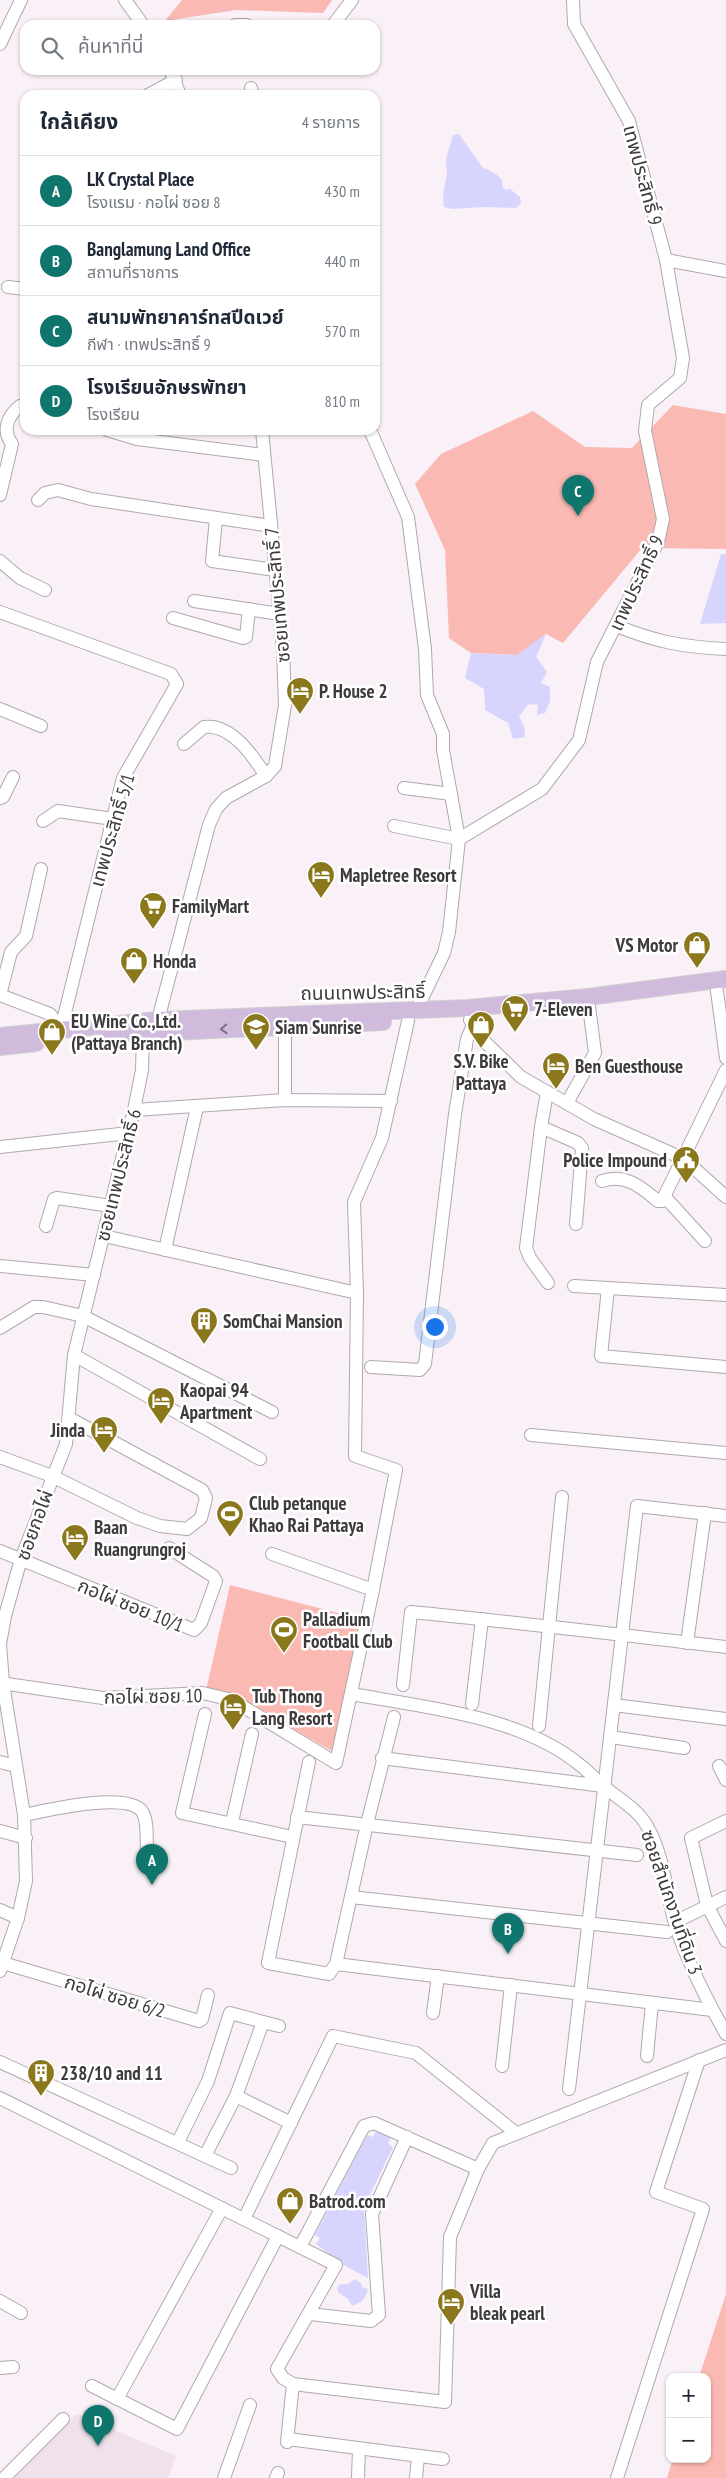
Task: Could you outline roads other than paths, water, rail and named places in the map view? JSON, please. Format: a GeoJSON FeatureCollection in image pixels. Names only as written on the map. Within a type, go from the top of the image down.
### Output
{"type":"FeatureCollection","features":[{"type":"Feature","properties":{"kind":"main road","name":"ถนนเทพประสิทธิ์"},"geometry":{"type":"LineString","coordinates":[[0,1036],[158,1020],[283,1014],[470,1017],[588,1006],[723,987]]}},
{"type":"Feature","properties":{"kind":"main road","name":"ถนนเทพประสิทธิ์"},"geometry":{"type":"LineString","coordinates":[[470,1017],[588,997],[723,987]]}},
{"type":"Feature","properties":{"kind":"main road","name":"ถนนเทพประสิทธิ์"},"geometry":{"type":"LineString","coordinates":[[0,1048],[61,1039],[285,1026],[412,1016]]}},
{"type":"Feature","properties":{"kind":"main road"},"geometry":{"type":"LineString","coordinates":[[143,1033],[158,1020]]}},
{"type":"Feature","properties":{"kind":"street"},"geometry":{"type":"LineString","coordinates":[[0,44],[21,0]]}},
{"type":"Feature","properties":{"kind":"street"},"geometry":{"type":"LineString","coordinates":[[125,0],[139,20]]}},
{"type":"Feature","properties":{"kind":"street"},"geometry":{"type":"LineString","coordinates":[[337,20],[352,0]]}},
{"type":"Feature","properties":{"kind":"street","name":"เทพประสิทธิ์ 9"},"geometry":{"type":"LineString","coordinates":[[459,839],[542,789],[579,740],[597,662],[617,626],[658,542],[663,519],[645,431],[648,406],[680,378],[683,358],[666,260],[630,120],[574,24],[573,0]]}},
{"type":"Feature","properties":{"kind":"street"},"geometry":{"type":"LineString","coordinates":[[154,90],[173,75],[178,90]]}},
{"type":"Feature","properties":{"kind":"street"},"geometry":{"type":"LineString","coordinates":[[666,260],[726,271]]}},
{"type":"Feature","properties":{"kind":"street"},"geometry":{"type":"LineString","coordinates":[[8,287],[20,288]]}},
{"type":"Feature","properties":{"kind":"street"},"geometry":{"type":"LineString","coordinates":[[0,495],[12,452],[12,444],[7,437],[6,424],[12,411],[20,406]]}},
{"type":"Feature","properties":{"kind":"street"},"geometry":{"type":"LineString","coordinates":[[124,435],[137,439],[264,455]]}},
{"type":"Feature","properties":{"kind":"street","name":"ซอยเทพประสิทธิ์ 7"},"geometry":{"type":"LineString","coordinates":[[262,435],[280,614],[286,705],[275,766],[266,776]]}},
{"type":"Feature","properties":{"kind":"street"},"geometry":{"type":"LineString","coordinates":[[351,1694],[396,1470],[355,1456],[357,1293],[354,1202],[382,1138],[412,1016],[444,953],[449,932],[459,839],[443,750],[443,734],[427,695],[425,650],[408,516],[372,435]]}},
{"type":"Feature","properties":{"kind":"street"},"geometry":{"type":"LineString","coordinates":[[38,500],[50,491],[58,490],[91,499],[271,526]]}},
{"type":"Feature","properties":{"kind":"street"},"geometry":{"type":"LineString","coordinates":[[216,518],[212,561],[275,570]]}},
{"type":"Feature","properties":{"kind":"street"},"geometry":{"type":"LineString","coordinates":[[0,560],[20,578],[45,590]]}},
{"type":"Feature","properties":{"kind":"street"},"geometry":{"type":"LineString","coordinates":[[194,601],[280,614]]}},
{"type":"Feature","properties":{"kind":"street"},"geometry":{"type":"LineString","coordinates":[[173,618],[244,638],[246,637],[249,609]]}},
{"type":"Feature","properties":{"kind":"street","name":"เทพประสิทธิ์ 5/1"},"geometry":{"type":"LineString","coordinates":[[0,612],[171,674],[177,684],[123,778],[61,1029]]}},
{"type":"Feature","properties":{"kind":"street"},"geometry":{"type":"LineString","coordinates":[[617,626],[644,637],[682,646],[726,649]]}},
{"type":"Feature","properties":{"kind":"street"},"geometry":{"type":"LineString","coordinates":[[0,709],[42,726]]}},
{"type":"Feature","properties":{"kind":"street"},"geometry":{"type":"LineString","coordinates":[[158,1020],[209,825],[216,809],[226,798],[266,776],[238,741],[221,730],[204,727],[184,744]]}},
{"type":"Feature","properties":{"kind":"street"},"geometry":{"type":"LineString","coordinates":[[0,798],[3,797],[13,777]]}},
{"type":"Feature","properties":{"kind":"street"},"geometry":{"type":"LineString","coordinates":[[404,788],[451,794]]}},
{"type":"Feature","properties":{"kind":"street"},"geometry":{"type":"LineString","coordinates":[[43,821],[50,814],[58,811],[113,819]]}},
{"type":"Feature","properties":{"kind":"street"},"geometry":{"type":"LineString","coordinates":[[394,826],[459,839]]}},
{"type":"Feature","properties":{"kind":"street"},"geometry":{"type":"LineString","coordinates":[[41,869],[26,936],[11,952],[0,995],[50,1014],[61,1029]]}},
{"type":"Feature","properties":{"kind":"street"},"geometry":{"type":"LineString","coordinates":[[723,987],[726,1058]]}},
{"type":"Feature","properties":{"kind":"street"},"geometry":{"type":"LineString","coordinates":[[566,1103],[595,1053],[588,1006]]}},
{"type":"Feature","properties":{"kind":"street"},"geometry":{"type":"LineString","coordinates":[[470,1017],[486,1043],[521,1077],[594,1119],[684,1160],[726,1196]]}},
{"type":"Feature","properties":{"kind":"street"},"geometry":{"type":"LineString","coordinates":[[371,1367],[420,1370],[425,1364],[455,1114],[470,1017]]}},
{"type":"Feature","properties":{"kind":"street"},"geometry":{"type":"LineString","coordinates":[[284,1100],[285,1026]]}},
{"type":"Feature","properties":{"kind":"street","name":"ซอยเทพประสิทธิ์ 6"},"geometry":{"type":"LineString","coordinates":[[83,1316],[134,1110],[142,1070],[143,1033]]}},
{"type":"Feature","properties":{"kind":"street"},"geometry":{"type":"LineString","coordinates":[[602,1181],[615,1178],[627,1180],[637,1184],[658,1201],[662,1201],[684,1160],[726,1070]]}},
{"type":"Feature","properties":{"kind":"street"},"geometry":{"type":"LineString","coordinates":[[547,1092],[526,1248],[530,1258],[548,1283]]}},
{"type":"Feature","properties":{"kind":"street"},"geometry":{"type":"LineString","coordinates":[[134,1110],[284,1100],[390,1101]]}},
{"type":"Feature","properties":{"kind":"street"},"geometry":{"type":"LineString","coordinates":[[166,1250],[197,1107]]}},
{"type":"Feature","properties":{"kind":"street"},"geometry":{"type":"LineString","coordinates":[[541,1127],[578,1143],[582,1148],[576,1224]]}},
{"type":"Feature","properties":{"kind":"street"},"geometry":{"type":"LineString","coordinates":[[0,1147],[129,1133]]}},
{"type":"Feature","properties":{"kind":"street"},"geometry":{"type":"LineString","coordinates":[[665,1197],[705,1240]]}},
{"type":"Feature","properties":{"kind":"street"},"geometry":{"type":"LineString","coordinates":[[46,1226],[54,1200],[57,1198],[111,1206]]}},
{"type":"Feature","properties":{"kind":"street"},"geometry":{"type":"LineString","coordinates":[[104,1236],[357,1293]]}},
{"type":"Feature","properties":{"kind":"street"},"geometry":{"type":"LineString","coordinates":[[0,1266],[94,1275]]}},
{"type":"Feature","properties":{"kind":"street"},"geometry":{"type":"LineString","coordinates":[[574,1286],[726,1295]]}},
{"type":"Feature","properties":{"kind":"street"},"geometry":{"type":"LineString","coordinates":[[608,1288],[601,1356],[726,1367]]}},
{"type":"Feature","properties":{"kind":"street"},"geometry":{"type":"LineString","coordinates":[[0,1328],[34,1308],[43,1307],[83,1316],[272,1412]]}},
{"type":"Feature","properties":{"kind":"street","name":"ซอยกอไผ่"},"geometry":{"type":"LineString","coordinates":[[2,1967],[18,1918],[26,1881],[26,1838],[16,1766],[5,1732],[1,1683],[2,1635],[5,1616],[21,1559],[66,1444],[74,1355],[83,1316]]}},
{"type":"Feature","properties":{"kind":"street"},"geometry":{"type":"LineString","coordinates":[[74,1355],[260,1459]]}},
{"type":"Feature","properties":{"kind":"street"},"geometry":{"type":"LineString","coordinates":[[0,1457],[52,1476],[137,1518],[174,1528],[187,1528],[201,1518],[206,1498],[202,1490],[69,1418]]}},
{"type":"Feature","properties":{"kind":"street"},"geometry":{"type":"LineString","coordinates":[[530,1435],[726,1453]]}},
{"type":"Feature","properties":{"kind":"street"},"geometry":{"type":"LineString","coordinates":[[539,1726],[562,1497]]}},
{"type":"Feature","properties":{"kind":"street"},"geometry":{"type":"LineString","coordinates":[[569,2089],[637,1506],[726,1516]]}},
{"type":"Feature","properties":{"kind":"street"},"geometry":{"type":"LineString","coordinates":[[687,1643],[705,1513]]}},
{"type":"Feature","properties":{"kind":"street","name":"กอไผ่ ซอย 10/1"},"geometry":{"type":"LineString","coordinates":[[21,1559],[194,1630],[201,1623],[216,1581],[213,1576],[169,1548]]}},
{"type":"Feature","properties":{"kind":"street"},"geometry":{"type":"LineString","coordinates":[[0,1551],[21,1559]]}},
{"type":"Feature","properties":{"kind":"street"},"geometry":{"type":"LineString","coordinates":[[272,1554],[373,1590]]}},
{"type":"Feature","properties":{"kind":"street"},"geometry":{"type":"LineString","coordinates":[[403,1685],[411,1612],[549,1625],[622,1637],[726,1648]]}},
{"type":"Feature","properties":{"kind":"street"},"geometry":{"type":"LineString","coordinates":[[472,1704],[482,1619]]}},
{"type":"Feature","properties":{"kind":"street","name":"กอไผ่ ซอย 10"},"geometry":{"type":"LineString","coordinates":[[1,1683],[103,1698],[203,1694],[232,1700],[336,1762],[351,1694]]}},
{"type":"Feature","properties":{"kind":"street","name":"ซอยสำนักงานที่ดิน 3"},"geometry":{"type":"LineString","coordinates":[[351,1694],[478,1717],[541,1740],[580,1764],[603,1786],[627,1804],[647,1825],[660,1862],[671,1927],[726,2034]]}},
{"type":"Feature","properties":{"kind":"street"},"geometry":{"type":"LineString","coordinates":[[614,1705],[726,1719]]}},
{"type":"Feature","properties":{"kind":"street"},"geometry":{"type":"LineString","coordinates":[[205,1714],[182,1812],[232,1822],[292,1838]]}},
{"type":"Feature","properties":{"kind":"street"},"geometry":{"type":"LineString","coordinates":[[309,1762],[268,1963],[330,1974],[336,1964],[366,1824],[394,1717]]}},
{"type":"Feature","properties":{"kind":"street"},"geometry":{"type":"LineString","coordinates":[[232,1822],[252,1734]]}},
{"type":"Feature","properties":{"kind":"street"},"geometry":{"type":"LineString","coordinates":[[610,1737],[684,1748]]}},
{"type":"Feature","properties":{"kind":"street"},"geometry":{"type":"LineString","coordinates":[[382,1758],[603,1786]]}},
{"type":"Feature","properties":{"kind":"street"},"geometry":{"type":"LineString","coordinates":[[0,1762],[16,1766]]}},
{"type":"Feature","properties":{"kind":"street"},"geometry":{"type":"LineString","coordinates":[[720,1766],[726,1780]]}},
{"type":"Feature","properties":{"kind":"street"},"geometry":{"type":"LineString","coordinates":[[24,1815],[78,1804],[120,1803],[133,1805],[142,1811],[145,1819],[147,1855]]}},
{"type":"Feature","properties":{"kind":"street"},"geometry":{"type":"LineString","coordinates":[[297,1816],[637,1855]]}},
{"type":"Feature","properties":{"kind":"street"},"geometry":{"type":"LineString","coordinates":[[726,1821],[692,1838],[707,1905],[726,1942]]}},
{"type":"Feature","properties":{"kind":"street"},"geometry":{"type":"LineString","coordinates":[[0,1831],[26,1838]]}},
{"type":"Feature","properties":{"kind":"street"},"geometry":{"type":"LineString","coordinates":[[352,1896],[588,1923],[671,1927],[707,1905],[726,1897]]}},
{"type":"Feature","properties":{"kind":"street"},"geometry":{"type":"LineString","coordinates":[[0,1910],[18,1918]]}},
{"type":"Feature","properties":{"kind":"street"},"geometry":{"type":"LineString","coordinates":[[336,1964],[712,2010]]}},
{"type":"Feature","properties":{"kind":"street","name":"กอไผ่ ซอย 6/2"},"geometry":{"type":"LineString","coordinates":[[2,1967],[199,2021],[202,2018],[208,1995]]}},
{"type":"Feature","properties":{"kind":"street"},"geometry":{"type":"LineString","coordinates":[[433,2013],[438,1976]]}},
{"type":"Feature","properties":{"kind":"street"},"geometry":{"type":"LineString","coordinates":[[502,2066],[511,1985]]}},
{"type":"Feature","properties":{"kind":"street"},"geometry":{"type":"LineString","coordinates":[[647,2056],[652,2003]]}},
{"type":"Feature","properties":{"kind":"street"},"geometry":{"type":"LineString","coordinates":[[180,2138],[208,2081],[230,2013],[278,2026]]}},
{"type":"Feature","properties":{"kind":"street"},"geometry":{"type":"LineString","coordinates":[[208,2150],[236,2096],[263,2022]]}},
{"type":"Feature","properties":{"kind":"street"},"geometry":{"type":"LineString","coordinates":[[244,2219],[332,2036],[416,2053],[516,2133]]}},
{"type":"Feature","properties":{"kind":"street"},"geometry":{"type":"LineString","coordinates":[[0,2098],[336,2265],[310,2314],[276,2369],[282,2378],[293,2384],[446,2402],[450,2237],[478,2169],[493,2143],[726,2050]]}},
{"type":"Feature","properties":{"kind":"street"},"geometry":{"type":"LineString","coordinates":[[617,2478],[703,2209],[656,2192],[699,2060]]}},
{"type":"Feature","properties":{"kind":"street"},"geometry":{"type":"LineString","coordinates":[[0,2062],[231,2168]]}},
{"type":"Feature","properties":{"kind":"street"},"geometry":{"type":"LineString","coordinates":[[236,2096],[292,2122]]}},
{"type":"Feature","properties":{"kind":"street"},"geometry":{"type":"LineString","coordinates":[[300,2247],[364,2126],[374,2123],[478,2169]]}},
{"type":"Feature","properties":{"kind":"street"},"geometry":{"type":"LineString","coordinates":[[310,2314],[371,2321],[379,2315],[372,2214],[408,2137]]}},
{"type":"Feature","properties":{"kind":"street"},"geometry":{"type":"LineString","coordinates":[[117,2399],[222,2208]]}},
{"type":"Feature","properties":{"kind":"street"},"geometry":{"type":"LineString","coordinates":[[92,2386],[177,2429],[278,2236]]}},
{"type":"Feature","properties":{"kind":"street"},"geometry":{"type":"LineString","coordinates":[[0,2301],[21,2313]]}},
{"type":"Feature","properties":{"kind":"street"},"geometry":{"type":"LineString","coordinates":[[293,2384],[288,2440],[443,2459]]}},
{"type":"Feature","properties":{"kind":"street"},"geometry":{"type":"LineString","coordinates":[[224,2478],[250,2405]]}},
{"type":"Feature","properties":{"kind":"street"},"geometry":{"type":"LineString","coordinates":[[4,2478],[63,2419]]}},
{"type":"Feature","properties":{"kind":"street"},"geometry":{"type":"LineString","coordinates":[[358,2478],[359,2449]]}},
{"type":"Feature","properties":{"kind":"street"},"geometry":{"type":"LineString","coordinates":[[416,2478],[418,2457]]}},
{"type":"Feature","properties":{"kind":"water"},"geometry":{"type":"Polygon","coordinates":[[[459,134],[483,168],[498,175],[504,189],[510,189],[520,197],[521,203],[516,208],[482,207],[452,209],[444,207],[443,196],[447,173],[446,159],[453,135],[459,134]]]}},
{"type":"Feature","properties":{"kind":"water"},"geometry":{"type":"Polygon","coordinates":[[[721,554],[726,554],[726,623],[700,624],[721,554]]]}},
{"type":"Feature","properties":{"kind":"water"},"geometry":{"type":"Polygon","coordinates":[[[546,634],[536,657],[547,672],[541,683],[550,687],[550,701],[545,713],[537,715],[538,705],[529,704],[519,716],[524,726],[525,737],[513,739],[508,723],[485,710],[484,689],[465,678],[471,653],[517,655],[546,634]]]}},
{"type":"Feature","properties":{"kind":"water"},"geometry":{"type":"Polygon","coordinates":[[[376,2130],[391,2138],[388,2144],[393,2147],[364,2207],[368,2278],[345,2266],[316,2244],[320,2238],[315,2235],[367,2135],[373,2137],[376,2130]]]}},
{"type":"Feature","properties":{"kind":"water"},"geometry":{"type":"Polygon","coordinates":[[[355,2279],[362,2284],[362,2287],[368,2289],[363,2300],[352,2306],[348,2299],[339,2293],[337,2289],[340,2284],[348,2284],[355,2279]]]}},
{"type":"Feature","properties":{"kind":"place","name":"สนามพัทยาคาร์ทสปีดเวย์"},"geometry":{"type":"Point","coordinates":[578,516]}},
{"type":"Feature","properties":{"kind":"place","name":"P. House 2"},"geometry":{"type":"Point","coordinates":[300,715]}},
{"type":"Feature","properties":{"kind":"place","name":"Mapletree Resort"},"geometry":{"type":"Point","coordinates":[321,899]}},
{"type":"Feature","properties":{"kind":"place","name":"FamilyMart"},"geometry":{"type":"Point","coordinates":[153,930]}},
{"type":"Feature","properties":{"kind":"place","name":"VS Motor"},"geometry":{"type":"Point","coordinates":[697,969]}},
{"type":"Feature","properties":{"kind":"place","name":"Honda"},"geometry":{"type":"Point","coordinates":[134,985]}},
{"type":"Feature","properties":{"kind":"place","name":"7-Eleven"},"geometry":{"type":"Point","coordinates":[515,1033]}},
{"type":"Feature","properties":{"kind":"place","name":"S.V. Bike Pattaya"},"geometry":{"type":"Point","coordinates":[481,1049]}},
{"type":"Feature","properties":{"kind":"place","name":"Siam Sunrise"},"geometry":{"type":"Point","coordinates":[256,1051]}},
{"type":"Feature","properties":{"kind":"place","name":"EU Wine Co.,Ltd. (Pattaya Branch)"},"geometry":{"type":"Point","coordinates":[52,1056]}},
{"type":"Feature","properties":{"kind":"place","name":"Ben Guesthouse"},"geometry":{"type":"Point","coordinates":[556,1090]}},
{"type":"Feature","properties":{"kind":"place","name":"Police Impound"},"geometry":{"type":"Point","coordinates":[686,1184]}},
{"type":"Feature","properties":{"kind":"place","name":"SomChai Mansion"},"geometry":{"type":"Point","coordinates":[204,1345]}},
{"type":"Feature","properties":{"kind":"place","name":"Kaopai 94 Apartment"},"geometry":{"type":"Point","coordinates":[161,1425]}},
{"type":"Feature","properties":{"kind":"place","name":"Jinda"},"geometry":{"type":"Point","coordinates":[104,1454]}},
{"type":"Feature","properties":{"kind":"place","name":"Club petanque Khao Rai Pattaya"},"geometry":{"type":"Point","coordinates":[230,1538]}},
{"type":"Feature","properties":{"kind":"place","name":"Baan Ruangrungroj"},"geometry":{"type":"Point","coordinates":[75,1562]}},
{"type":"Feature","properties":{"kind":"place","name":"Palladium Football Club"},"geometry":{"type":"Point","coordinates":[284,1654]}},
{"type":"Feature","properties":{"kind":"place","name":"Tub Thong Lang Resort"},"geometry":{"type":"Point","coordinates":[233,1731]}},
{"type":"Feature","properties":{"kind":"place","name":"LK Crystal Place"},"geometry":{"type":"Point","coordinates":[152,1885]}},
{"type":"Feature","properties":{"kind":"place","name":"Banglamung Land Office"},"geometry":{"type":"Point","coordinates":[508,1954]}},
{"type":"Feature","properties":{"kind":"place","name":"238/10 and 11"},"geometry":{"type":"Point","coordinates":[41,2097]}},
{"type":"Feature","properties":{"kind":"place","name":"Batrod.com"},"geometry":{"type":"Point","coordinates":[290,2225]}},
{"type":"Feature","properties":{"kind":"place","name":"Villa bleak pearl"},"geometry":{"type":"Point","coordinates":[451,2326]}},
{"type":"Feature","properties":{"kind":"place","name":"โรงเรียนอักษรพัทยา"},"geometry":{"type":"Point","coordinates":[98,2446]}}]}
